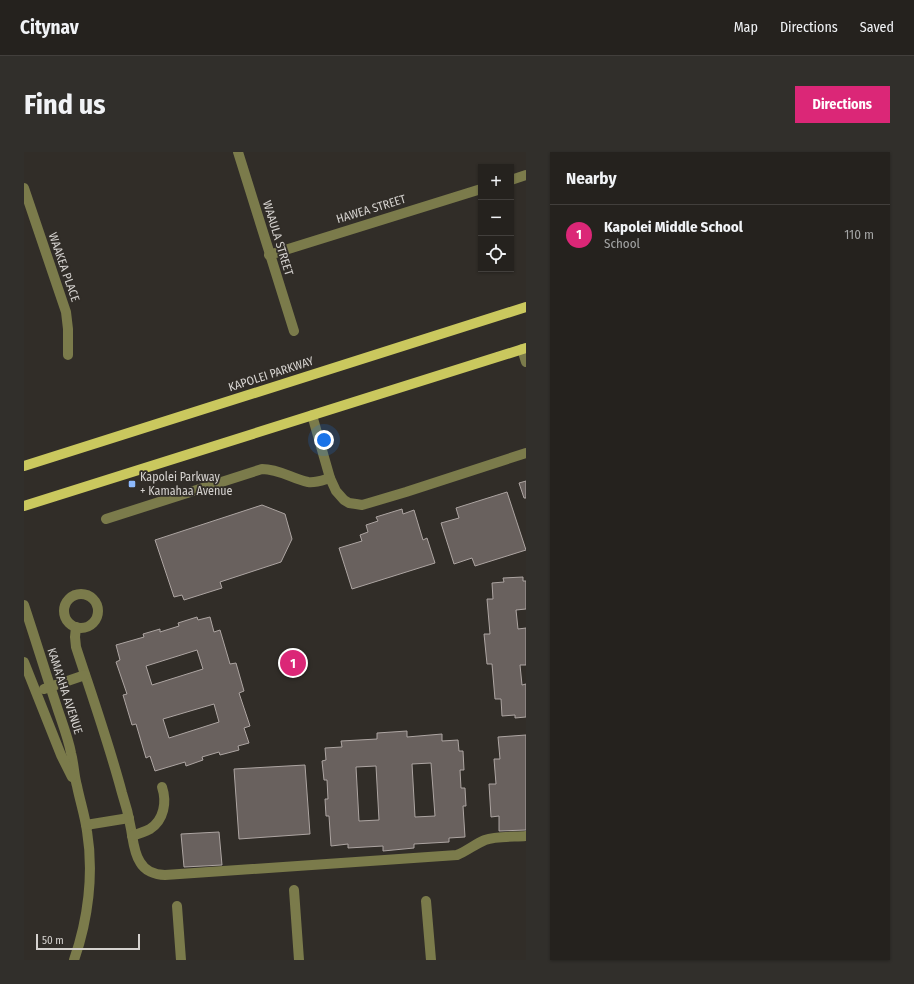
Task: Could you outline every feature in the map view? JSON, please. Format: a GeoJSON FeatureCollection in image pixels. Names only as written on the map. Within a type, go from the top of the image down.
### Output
{"type":"FeatureCollection","features":[{"type":"Feature","properties":{"kind":"main road","name":"KAPOLEI PARKWAY"},"geometry":{"type":"LineString","coordinates":[[24,466],[526,307]]}},
{"type":"Feature","properties":{"kind":"main road"},"geometry":{"type":"LineString","coordinates":[[24,506],[524,349]]}},
{"type":"Feature","properties":{"kind":"street","name":"WAAULA STREET"},"geometry":{"type":"LineString","coordinates":[[238,152],[294,332]]}},
{"type":"Feature","properties":{"kind":"street"},"geometry":{"type":"LineString","coordinates":[[514,179],[526,175]]}},
{"type":"Feature","properties":{"kind":"street","name":"WAAKEA PLACE"},"geometry":{"type":"LineString","coordinates":[[24,188],[66,312],[68,329],[68,356]]}},
{"type":"Feature","properties":{"kind":"street","name":"HAWEA STREET"},"geometry":{"type":"LineString","coordinates":[[270,255],[478,190]]}},
{"type":"Feature","properties":{"kind":"street"},"geometry":{"type":"LineString","coordinates":[[524,349],[526,362]]}},
{"type":"Feature","properties":{"kind":"street"},"geometry":{"type":"LineString","coordinates":[[312,415],[330,478],[339,496],[349,503],[362,505],[526,453]]}},
{"type":"Feature","properties":{"kind":"street"},"geometry":{"type":"LineString","coordinates":[[106,519],[262,469],[277,471],[309,482],[330,478]]}},
{"type":"Feature","properties":{"kind":"street","name":"KAMA'AHA AVENUE"},"geometry":{"type":"LineString","coordinates":[[24,605],[71,752],[76,786]]}},
{"type":"Feature","properties":{"kind":"street"},"geometry":{"type":"LineString","coordinates":[[76,627],[75,642],[118,778],[137,854],[144,868],[150,872],[158,875],[165,875],[457,855],[490,839],[526,836]]}},
{"type":"Feature","properties":{"kind":"street","name":"KAMA'AHA AVENUE"},"geometry":{"type":"LineString","coordinates":[[24,662],[61,755],[76,786],[83,808],[86,825],[90,855],[88,902],[84,925],[74,960]]}},
{"type":"Feature","properties":{"kind":"street"},"geometry":{"type":"LineString","coordinates":[[36,692],[85,675]]}},
{"type":"Feature","properties":{"kind":"street"},"geometry":{"type":"LineString","coordinates":[[132,836],[150,828],[160,818],[163,813],[165,800],[162,787]]}},
{"type":"Feature","properties":{"kind":"street"},"geometry":{"type":"LineString","coordinates":[[86,825],[128,818]]}},
{"type":"Feature","properties":{"kind":"street"},"geometry":{"type":"LineString","coordinates":[[294,890],[299,960]]}},
{"type":"Feature","properties":{"kind":"street"},"geometry":{"type":"LineString","coordinates":[[426,901],[430,960]]}},
{"type":"Feature","properties":{"kind":"street"},"geometry":{"type":"LineString","coordinates":[[177,906],[181,960]]}},
{"type":"Feature","properties":{"kind":"building"},"geometry":{"type":"Polygon","coordinates":[[[526,481],[526,498],[524,498],[519,483],[526,481]]]}},
{"type":"Feature","properties":{"kind":"building"},"geometry":{"type":"Polygon","coordinates":[[[507,492],[526,550],[475,566],[472,558],[454,564],[441,523],[459,518],[456,508],[507,492]]]}},
{"type":"Feature","properties":{"kind":"building"},"geometry":{"type":"Polygon","coordinates":[[[262,505],[285,514],[292,539],[281,562],[220,582],[222,588],[184,600],[182,595],[174,597],[155,540],[262,505]]]}},
{"type":"Feature","properties":{"kind":"building"},"geometry":{"type":"Polygon","coordinates":[[[402,509],[403,514],[414,510],[423,540],[427,538],[435,563],[352,589],[339,548],[362,541],[360,535],[368,532],[366,525],[378,521],[376,517],[402,509]]]}},
{"type":"Feature","properties":{"kind":"building"},"geometry":{"type":"Polygon","coordinates":[[[523,577],[523,581],[526,581],[526,609],[516,610],[518,629],[526,628],[526,665],[520,665],[522,685],[526,684],[526,717],[515,718],[515,715],[502,716],[501,699],[495,699],[492,664],[487,664],[484,634],[490,634],[487,599],[493,599],[492,583],[504,582],[503,578],[523,577]]]}},
{"type":"Feature","properties":{"kind":"building"},"geometry":{"type":"Polygon","coordinates":[[[197,617],[198,620],[210,617],[214,632],[220,630],[230,664],[236,663],[244,691],[239,693],[250,726],[244,728],[249,743],[238,746],[239,750],[220,755],[219,752],[202,757],[203,760],[186,766],[185,762],[155,771],[150,756],[146,758],[136,724],[132,725],[123,695],[127,694],[116,662],[120,660],[116,645],[144,637],[143,634],[160,629],[160,632],[179,626],[178,623],[197,617]],[[197,650],[146,666],[152,685],[203,669],[197,650]],[[214,704],[163,719],[169,738],[219,722],[214,704]]]}},
{"type":"Feature","properties":{"kind":"building"},"geometry":{"type":"Polygon","coordinates":[[[407,731],[407,737],[442,734],[442,741],[458,740],[459,751],[463,751],[464,770],[460,770],[461,788],[465,788],[466,806],[463,806],[465,837],[449,838],[449,842],[414,844],[414,848],[383,851],[383,846],[348,848],[348,844],[331,846],[329,816],[326,816],[325,799],[328,799],[327,780],[324,780],[322,761],[326,760],[325,748],[342,747],[341,741],[377,739],[377,733],[407,731]],[[431,763],[412,764],[415,817],[435,816],[431,763]],[[376,766],[356,767],[359,821],[379,820],[376,766]]]}},
{"type":"Feature","properties":{"kind":"building"},"geometry":{"type":"Polygon","coordinates":[[[526,735],[526,830],[499,831],[499,816],[491,817],[489,784],[496,784],[494,759],[500,759],[498,737],[526,735]]]}},
{"type":"Feature","properties":{"kind":"building"},"geometry":{"type":"Polygon","coordinates":[[[305,765],[310,834],[239,839],[234,769],[305,765]]]}},
{"type":"Feature","properties":{"kind":"building"},"geometry":{"type":"Polygon","coordinates":[[[219,832],[222,865],[184,867],[181,834],[219,832]]]}},
{"type":"Feature","properties":{"kind":"place","name":"Kapolei Parkway + Kamahaa Avenue"},"geometry":{"type":"Point","coordinates":[132,484]}},
{"type":"Feature","properties":{"kind":"place","name":"Kapolei Middle School"},"geometry":{"type":"Point","coordinates":[293,663]}}]}
